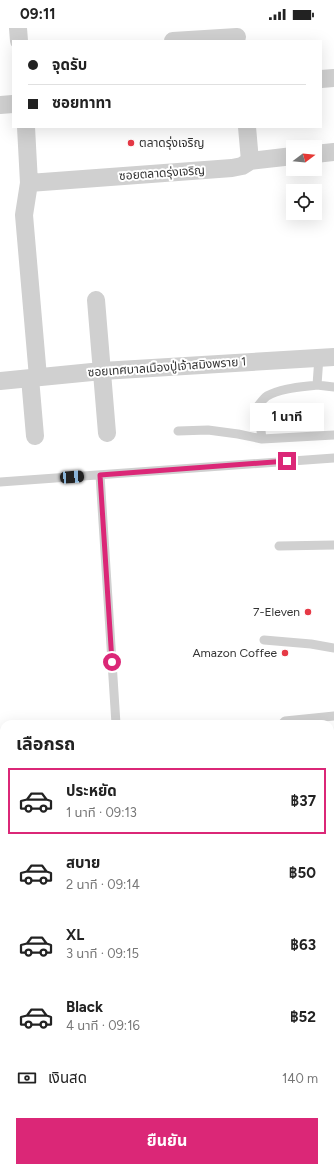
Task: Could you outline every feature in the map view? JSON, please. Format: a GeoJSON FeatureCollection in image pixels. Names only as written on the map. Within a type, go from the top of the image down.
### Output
{"type":"FeatureCollection","features":[{"type":"Feature","properties":{"kind":"street"},"geometry":{"type":"LineString","coordinates":[[18,28],[19,40]]}},
{"type":"Feature","properties":{"kind":"street"},"geometry":{"type":"LineString","coordinates":[[189,40],[237,37]]}},
{"type":"Feature","properties":{"kind":"street"},"geometry":{"type":"LineString","coordinates":[[322,79],[334,78]]}},
{"type":"Feature","properties":{"kind":"street"},"geometry":{"type":"LineString","coordinates":[[0,105],[12,104]]}},
{"type":"Feature","properties":{"kind":"street"},"geometry":{"type":"LineString","coordinates":[[26,128],[29,183],[24,215],[34,377],[35,436]]}},
{"type":"Feature","properties":{"kind":"street"},"geometry":{"type":"LineString","coordinates":[[247,128],[250,161]]}},
{"type":"Feature","properties":{"kind":"street"},"geometry":{"type":"LineString","coordinates":[[322,153],[334,152]]}},
{"type":"Feature","properties":{"kind":"street","name":"ซอยตลาดรุ่งเจริญ"},"geometry":{"type":"LineString","coordinates":[[29,183],[232,168],[242,166],[250,161],[286,157]]}},
{"type":"Feature","properties":{"kind":"street"},"geometry":{"type":"LineString","coordinates":[[96,300],[107,433]]}},
{"type":"Feature","properties":{"kind":"street","name":"ซอยเทศบาลเมืองปู่เจ้าสมิงพราย 1"},"geometry":{"type":"LineString","coordinates":[[0,381],[102,371],[326,357]]}},
{"type":"Feature","properties":{"kind":"lane"},"geometry":{"type":"LineString","coordinates":[[318,385],[326,357]]}},
{"type":"Feature","properties":{"kind":"lane"},"geometry":{"type":"LineString","coordinates":[[262,439],[258,406],[266,397],[274,393],[287,390],[318,385],[334,387]]}},
{"type":"Feature","properties":{"kind":"lane"},"geometry":{"type":"LineString","coordinates":[[178,431],[208,430],[262,439],[334,435]]}},
{"type":"Feature","properties":{"kind":"lane"},"geometry":{"type":"LineString","coordinates":[[0,482],[334,458]]}},
{"type":"Feature","properties":{"kind":"lane"},"geometry":{"type":"LineString","coordinates":[[100,475],[116,720]]}},
{"type":"Feature","properties":{"kind":"lane"},"geometry":{"type":"LineString","coordinates":[[279,546],[334,545]]}},
{"type":"Feature","properties":{"kind":"lane"},"geometry":{"type":"LineString","coordinates":[[264,640],[311,644],[334,648]]}},
{"type":"Feature","properties":{"kind":"lane"},"geometry":{"type":"LineString","coordinates":[[295,720],[334,716]]}},
{"type":"Feature","properties":{"kind":"place","name":"ตลาดรุ่งเจริญ"},"geometry":{"type":"Point","coordinates":[131,143]}},
{"type":"Feature","properties":{"kind":"place","name":"7-Eleven"},"geometry":{"type":"Point","coordinates":[308,612]}},
{"type":"Feature","properties":{"kind":"place","name":"Amazon Coffee"},"geometry":{"type":"Point","coordinates":[285,653]}},
{"type":"Feature","properties":{"kind":"route"},"geometry":{"type":"LineString","coordinates":[[112,662],[100,475],[287,461]]}}]}
